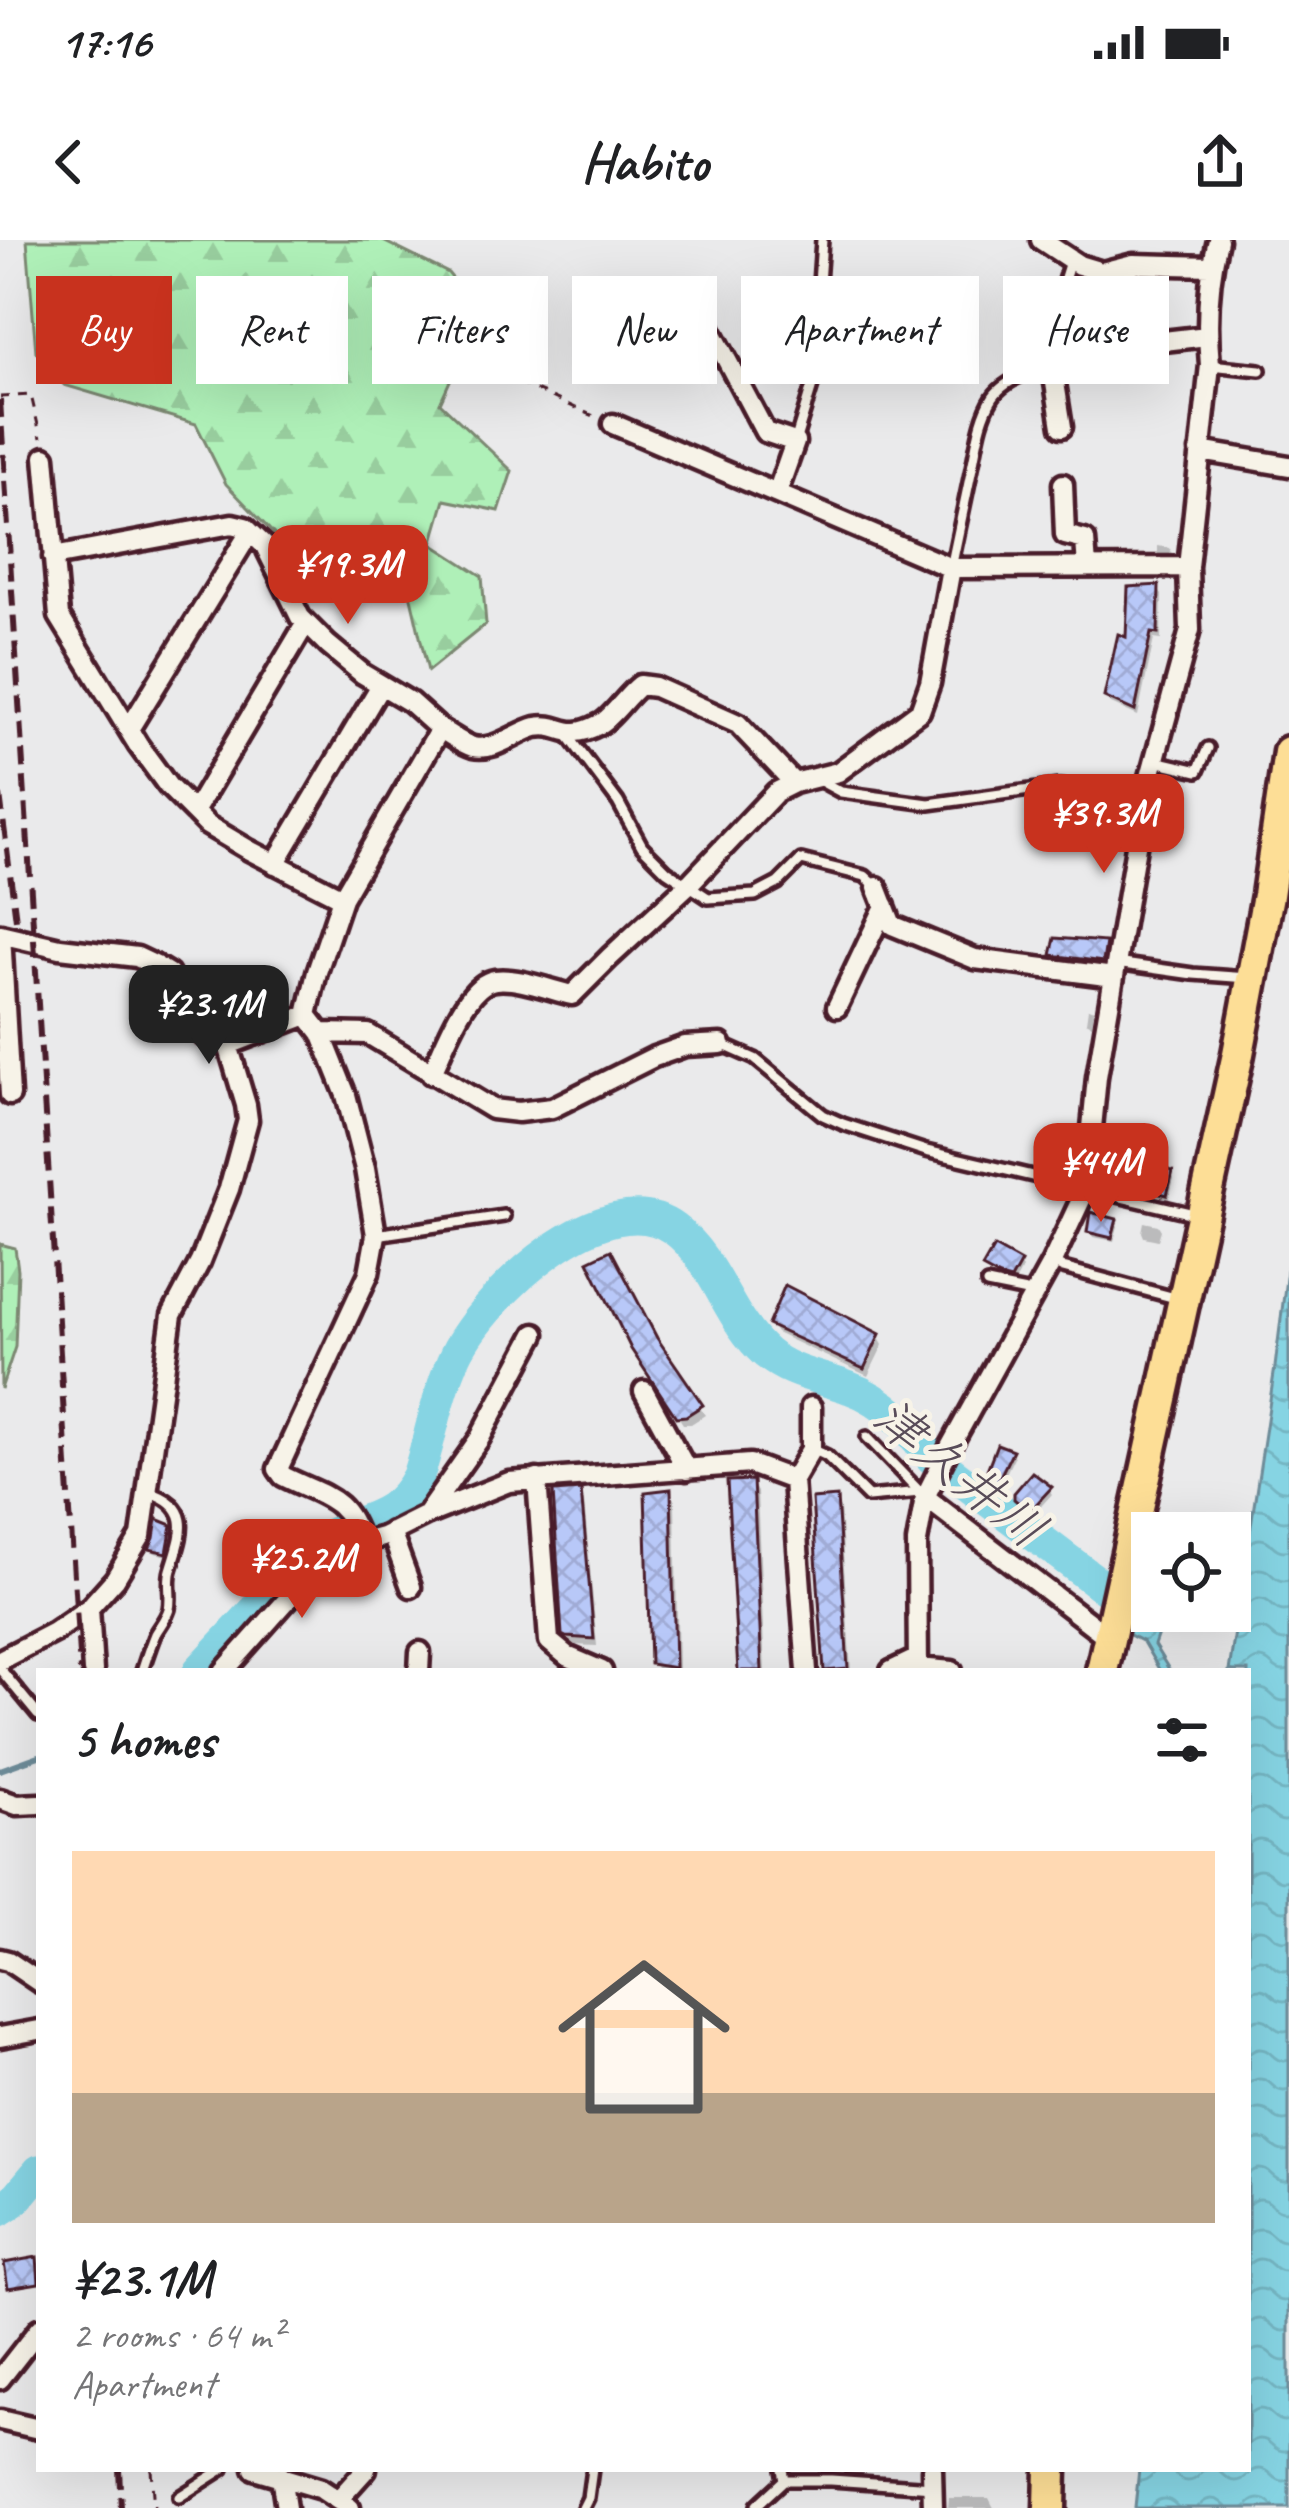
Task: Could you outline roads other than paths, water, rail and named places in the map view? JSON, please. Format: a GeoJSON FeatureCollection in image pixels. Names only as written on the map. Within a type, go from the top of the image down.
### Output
{"type":"FeatureCollection","features":[{"type":"Feature","properties":{"kind":"highway"},"geometry":{"type":"LineString","coordinates":[[1103,1668],[1204,1216],[1252,978],[1289,752]]}},
{"type":"Feature","properties":{"kind":"highway"},"geometry":{"type":"LineString","coordinates":[[1050,2508],[1051,2472]]}},
{"type":"Feature","properties":{"kind":"street"},"geometry":{"type":"LineString","coordinates":[[1041,240],[1071,260],[1102,272],[1133,264],[1211,266]]}},
{"type":"Feature","properties":{"kind":"street"},"geometry":{"type":"LineString","coordinates":[[918,1666],[917,1542],[926,1491],[1036,1294],[1086,1189],[1096,1077],[1144,799],[1190,630],[1188,567],[1210,365],[1211,266],[1218,240]]}},
{"type":"Feature","properties":{"kind":"street"},"geometry":{"type":"LineString","coordinates":[[1169,340],[1207,336]]}},
{"type":"Feature","properties":{"kind":"street"},"geometry":{"type":"LineString","coordinates":[[717,341],[765,432],[794,442],[777,493]]}},
{"type":"Feature","properties":{"kind":"street"},"geometry":{"type":"LineString","coordinates":[[1058,384],[1062,428]]}},
{"type":"Feature","properties":{"kind":"street"},"geometry":{"type":"LineString","coordinates":[[614,425],[951,568],[1188,567]]}},
{"type":"Feature","properties":{"kind":"street"},"geometry":{"type":"LineString","coordinates":[[1200,451],[1289,466]]}},
{"type":"Feature","properties":{"kind":"street"},"geometry":{"type":"LineString","coordinates":[[45,457],[59,616],[130,730],[168,786],[206,825],[342,898]]}},
{"type":"Feature","properties":{"kind":"street"},"geometry":{"type":"LineString","coordinates":[[1063,484],[1065,535],[1084,540],[1087,567]]}},
{"type":"Feature","properties":{"kind":"street"},"geometry":{"type":"LineString","coordinates":[[53,557],[232,524],[244,527],[265,546],[306,623],[363,674],[410,702],[440,729],[476,748],[545,725],[578,734],[606,722],[623,698],[640,685],[655,686],[737,724],[794,783]]}},
{"type":"Feature","properties":{"kind":"street"},"geometry":{"type":"LineString","coordinates":[[130,730],[250,532]]}},
{"type":"Feature","properties":{"kind":"street"},"geometry":{"type":"LineString","coordinates":[[431,1074],[479,986],[498,980],[572,995],[776,792],[838,772],[920,711],[930,683],[951,568]]}},
{"type":"Feature","properties":{"kind":"street"},"geometry":{"type":"LineString","coordinates":[[194,812],[306,623]]}},
{"type":"Feature","properties":{"kind":"street"},"geometry":{"type":"LineString","coordinates":[[275,864],[381,685]]}},
{"type":"Feature","properties":{"kind":"street"},"geometry":{"type":"LineString","coordinates":[[10,1095],[4,1072],[1,934],[60,948],[136,957],[156,965],[169,974],[188,1023],[204,1036],[228,1045],[307,1015],[342,898],[440,729]]}},
{"type":"Feature","properties":{"kind":"street"},"geometry":{"type":"LineString","coordinates":[[877,887],[892,926],[976,958],[1115,970]]}},
{"type":"Feature","properties":{"kind":"street"},"geometry":{"type":"LineString","coordinates":[[837,1007],[885,906]]}},
{"type":"Feature","properties":{"kind":"street"},"geometry":{"type":"LineString","coordinates":[[307,1015],[321,1034],[346,1095],[376,1234],[369,1273],[278,1469],[283,1476],[339,1503],[351,1515],[359,1539]]}},
{"type":"Feature","properties":{"kind":"street"},"geometry":{"type":"LineString","coordinates":[[321,1034],[368,1034],[492,1109],[518,1112],[552,1108],[685,1046],[721,1044]]}},
{"type":"Feature","properties":{"kind":"street"},"geometry":{"type":"LineString","coordinates":[[0,1660],[89,1608],[115,1579],[141,1536],[172,1315],[200,1262],[229,1189],[248,1120],[228,1045]]}},
{"type":"Feature","properties":{"kind":"street"},"geometry":{"type":"LineString","coordinates":[[1088,1160],[1125,1162]]}},
{"type":"Feature","properties":{"kind":"street"},"geometry":{"type":"LineString","coordinates":[[425,1515],[479,1438],[536,1334]]}},
{"type":"Feature","properties":{"kind":"street"},"geometry":{"type":"LineString","coordinates":[[644,1391],[687,1470]]}},
{"type":"Feature","properties":{"kind":"street"},"geometry":{"type":"LineString","coordinates":[[807,1668],[793,1480],[811,1449],[811,1407]]}},
{"type":"Feature","properties":{"kind":"street"},"geometry":{"type":"LineString","coordinates":[[227,1668],[321,1562],[359,1539],[391,1532],[490,1488],[537,1479],[750,1464],[793,1480]]}},
{"type":"Feature","properties":{"kind":"street"},"geometry":{"type":"LineString","coordinates":[[537,1479],[549,1641],[564,1664]]}},
{"type":"Feature","properties":{"kind":"street"},"geometry":{"type":"LineString","coordinates":[[926,1491],[1109,1638]]}},
{"type":"Feature","properties":{"kind":"street"},"geometry":{"type":"LineString","coordinates":[[391,1532],[411,1587]]}},
{"type":"Feature","properties":{"kind":"street"},"geometry":{"type":"LineString","coordinates":[[89,1608],[93,1668]]}},
{"type":"Feature","properties":{"kind":"street"},"geometry":{"type":"LineString","coordinates":[[0,1799],[16,1805],[36,1804]]}},
{"type":"Feature","properties":{"kind":"street"},"geometry":{"type":"LineString","coordinates":[[0,1960],[8,1960],[36,1980]]}},
{"type":"Feature","properties":{"kind":"street"},"geometry":{"type":"LineString","coordinates":[[0,2037],[36,2031]]}},
{"type":"Feature","properties":{"kind":"street"},"geometry":{"type":"LineString","coordinates":[[0,2379],[36,2333]]}},
{"type":"Feature","properties":{"kind":"street"},"geometry":{"type":"LineString","coordinates":[[1,2420],[36,2427]]}},
{"type":"Feature","properties":{"kind":"street"},"geometry":{"type":"LineString","coordinates":[[280,2472],[345,2504],[364,2472]]}},
{"type":"Feature","properties":{"kind":"street"},"geometry":{"type":"LineString","coordinates":[[280,2472],[286,2508]]}},
{"type":"Feature","properties":{"kind":"street"},"geometry":{"type":"LineString","coordinates":[[933,2478],[933,2508]]}},
{"type":"Feature","properties":{"kind":"lane"},"geometry":{"type":"LineString","coordinates":[[819,276],[822,240]]}},
{"type":"Feature","properties":{"kind":"lane"},"geometry":{"type":"LineString","coordinates":[[1066,276],[1071,260]]}},
{"type":"Feature","properties":{"kind":"lane"},"geometry":{"type":"LineString","coordinates":[[1210,365],[1260,370]]}},
{"type":"Feature","properties":{"kind":"lane"},"geometry":{"type":"LineString","coordinates":[[794,442],[812,384]]}},
{"type":"Feature","properties":{"kind":"lane"},"geometry":{"type":"LineString","coordinates":[[951,568],[979,433],[994,395],[1009,384]]}},
{"type":"Feature","properties":{"kind":"lane"},"geometry":{"type":"LineString","coordinates":[[567,734],[618,802],[642,846],[708,898],[755,895],[778,883],[801,860],[865,876],[877,887]]}},
{"type":"Feature","properties":{"kind":"lane"},"geometry":{"type":"LineString","coordinates":[[1155,760],[1198,771],[1208,748]]}},
{"type":"Feature","properties":{"kind":"lane"},"geometry":{"type":"LineString","coordinates":[[818,779],[841,792],[929,804],[1059,786],[1144,799]]}},
{"type":"Feature","properties":{"kind":"lane"},"geometry":{"type":"LineString","coordinates":[[1115,970],[1252,978]]}},
{"type":"Feature","properties":{"kind":"lane"},"geometry":{"type":"LineString","coordinates":[[721,1044],[755,1059],[823,1114],[843,1124],[926,1151],[1204,1216]]}},
{"type":"Feature","properties":{"kind":"lane"},"geometry":{"type":"LineString","coordinates":[[376,1234],[504,1216]]}},
{"type":"Feature","properties":{"kind":"lane"},"geometry":{"type":"LineString","coordinates":[[1052,1262],[1186,1301]]}},
{"type":"Feature","properties":{"kind":"lane"},"geometry":{"type":"LineString","coordinates":[[987,1284],[1036,1294]]}},
{"type":"Feature","properties":{"kind":"lane"},"geometry":{"type":"LineString","coordinates":[[867,1437],[926,1491]]}},
{"type":"Feature","properties":{"kind":"lane"},"geometry":{"type":"LineString","coordinates":[[811,1449],[827,1456],[868,1497],[926,1491]]}},
{"type":"Feature","properties":{"kind":"lane"},"geometry":{"type":"LineString","coordinates":[[143,1668],[170,1605],[169,1579],[183,1533],[172,1504],[147,1491]]}},
{"type":"Feature","properties":{"kind":"lane"},"geometry":{"type":"LineString","coordinates":[[0,1669],[36,1713]]}},
{"type":"Feature","properties":{"kind":"lane"},"geometry":{"type":"LineString","coordinates":[[28,1723],[36,1717]]}},
{"type":"Feature","properties":{"kind":"lane"},"geometry":{"type":"LineString","coordinates":[[179,2497],[218,2472]]}},
{"type":"Feature","properties":{"kind":"lane"},"geometry":{"type":"LineString","coordinates":[[583,2508],[592,2472]]}},
{"type":"Feature","properties":{"kind":"lane"},"geometry":{"type":"LineString","coordinates":[[757,2505],[783,2474],[831,2480],[933,2478]]}},
{"type":"Feature","properties":{"kind":"water"},"geometry":{"type":"Polygon","coordinates":[[[1289,1254],[1289,2508],[1135,2508],[1139,2472],[1251,2472],[1251,1668],[1229,1668],[1235,1632],[1251,1632],[1251,1526],[1289,1254]]]}},
{"type":"Feature","properties":{"kind":"water"},"geometry":{"type":"Polygon","coordinates":[[[1131,1619],[1131,1632],[1159,1632],[1154,1645],[1168,1668],[1158,1668],[1143,1642],[1126,1633],[1131,1619]]]}},
{"type":"Feature","properties":{"kind":"waterway","name":"津久井川"},"geometry":{"type":"LineString","coordinates":[[202,1668],[319,1542],[386,1512],[408,1492],[418,1476],[456,1354],[492,1303],[550,1251],[616,1219],[647,1218],[674,1229],[701,1257],[741,1324],[766,1353],[796,1370],[875,1400],[906,1426],[932,1458],[1131,1608]]}},
{"type":"Feature","properties":{"kind":"waterway"},"geometry":{"type":"LineString","coordinates":[[0,1770],[36,1757]]}},
{"type":"Feature","properties":{"kind":"waterway","name":"津久井川"},"geometry":{"type":"LineString","coordinates":[[0,2210],[36,2175]]}},
{"type":"Feature","properties":{"kind":"railway"},"geometry":{"type":"LineString","coordinates":[[0,400],[80,1668]]}},
{"type":"Feature","properties":{"kind":"railway"},"geometry":{"type":"LineString","coordinates":[[0,795],[16,920]]}},
{"type":"Feature","properties":{"kind":"railway"},"geometry":{"type":"LineString","coordinates":[[119,2472],[121,2508]]}}]}
